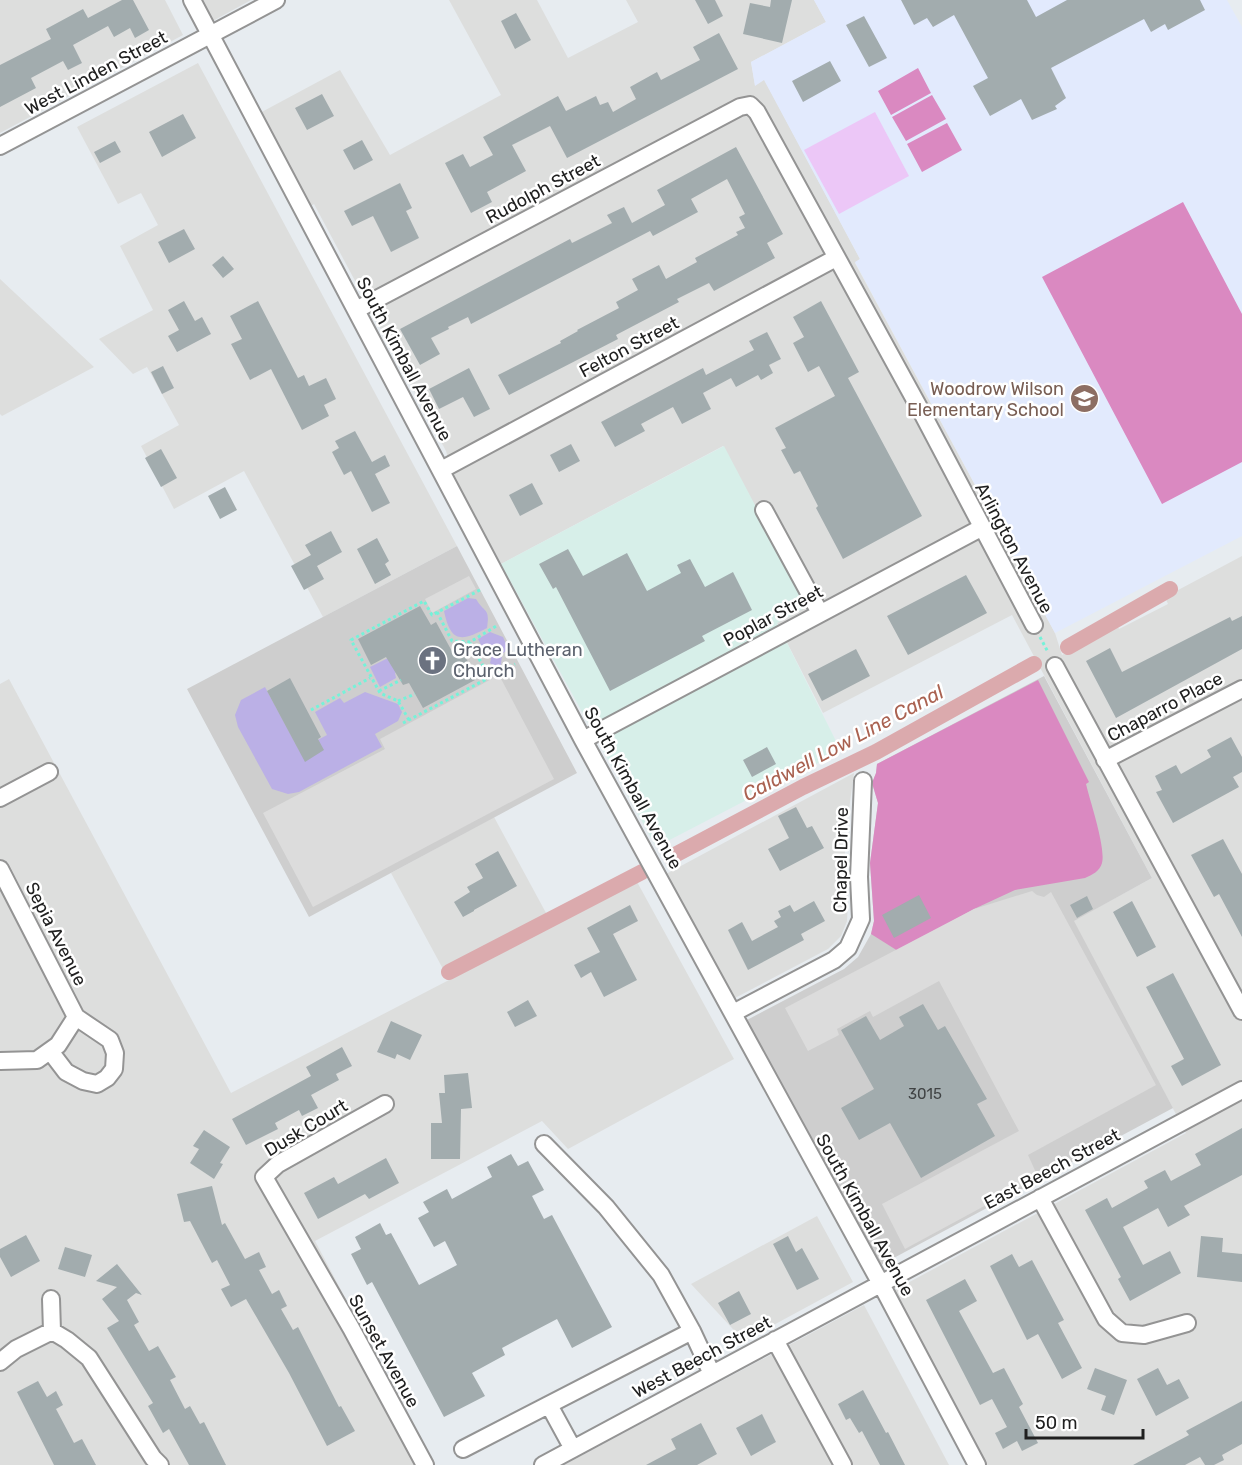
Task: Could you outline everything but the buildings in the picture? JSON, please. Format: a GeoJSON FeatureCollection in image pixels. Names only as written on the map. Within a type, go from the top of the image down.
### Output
{"type":"FeatureCollection","features":[{"type":"Feature","properties":{"kind":"street","name":"South Kimball Avenue"},"geometry":{"type":"LineString","coordinates":[[192,0],[583,740],[881,1284],[977,1465]]}},
{"type":"Feature","properties":{"kind":"street","name":"West Linden Street"},"geometry":{"type":"LineString","coordinates":[[0,147],[276,0]]}},
{"type":"Feature","properties":{"kind":"street","name":"Rudolph Street"},"geometry":{"type":"LineString","coordinates":[[356,310],[740,107],[750,105]]}},
{"type":"Feature","properties":{"kind":"street","name":"Arlington Avenue"},"geometry":{"type":"LineString","coordinates":[[750,105],[757,112],[921,411],[1034,625]]}},
{"type":"Feature","properties":{"kind":"street","name":"Felton Street"},"geometry":{"type":"LineString","coordinates":[[441,470],[836,258]]}},
{"type":"Feature","properties":{"kind":"street"},"geometry":{"type":"LineString","coordinates":[[764,510],[820,613]]}},
{"type":"Feature","properties":{"kind":"street","name":"Poplar Street"},"geometry":{"type":"LineString","coordinates":[[583,740],[981,528]]}},
{"type":"Feature","properties":{"kind":"street"},"geometry":{"type":"LineString","coordinates":[[1055,666],[1242,1011]]}},
{"type":"Feature","properties":{"kind":"street","name":"Chaparro Place"},"geometry":{"type":"LineString","coordinates":[[1105,760],[1242,689]]}},
{"type":"Feature","properties":{"kind":"street"},"geometry":{"type":"LineString","coordinates":[[0,798],[49,772]]}},
{"type":"Feature","properties":{"kind":"street","name":"Chapel Drive"},"geometry":{"type":"LineString","coordinates":[[733,1013],[834,960],[848,948],[861,919],[859,877],[863,781]]}},
{"type":"Feature","properties":{"kind":"street","name":"Sepia Avenue"},"geometry":{"type":"LineString","coordinates":[[0,869],[76,1017]]}},
{"type":"Feature","properties":{"kind":"street"},"geometry":{"type":"LineString","coordinates":[[0,1061],[37,1059],[58,1045],[76,1017],[110,1040],[115,1053],[114,1069],[107,1078],[97,1084],[83,1082],[66,1072],[50,1051]]}},
{"type":"Feature","properties":{"kind":"street","name":"East Beech Street"},"geometry":{"type":"LineString","coordinates":[[881,1284],[1242,1090]]}},
{"type":"Feature","properties":{"kind":"street","name":"Dusk Court"},"geometry":{"type":"LineString","coordinates":[[308,1256],[264,1177],[278,1164],[385,1104]]}},
{"type":"Feature","properties":{"kind":"street"},"geometry":{"type":"LineString","coordinates":[[544,1144],[606,1207],[661,1275],[692,1331],[712,1374]]}},
{"type":"Feature","properties":{"kind":"street"},"geometry":{"type":"LineString","coordinates":[[1040,1198],[1106,1319],[1122,1333],[1144,1335],[1187,1323]]}},
{"type":"Feature","properties":{"kind":"street","name":"Sunset Avenue"},"geometry":{"type":"LineString","coordinates":[[308,1256],[351,1328],[425,1465]]}},
{"type":"Feature","properties":{"kind":"street","name":"West Beech Street"},"geometry":{"type":"LineString","coordinates":[[543,1465],[881,1284]]}},
{"type":"Feature","properties":{"kind":"street"},"geometry":{"type":"LineString","coordinates":[[51,1299],[52,1331]]}},
{"type":"Feature","properties":{"kind":"street"},"geometry":{"type":"LineString","coordinates":[[0,1362],[16,1349],[52,1331]]}},
{"type":"Feature","properties":{"kind":"street"},"geometry":{"type":"LineString","coordinates":[[52,1331],[89,1358],[153,1458],[160,1465]]}},
{"type":"Feature","properties":{"kind":"street"},"geometry":{"type":"LineString","coordinates":[[463,1449],[692,1331]]}},
{"type":"Feature","properties":{"kind":"street"},"geometry":{"type":"LineString","coordinates":[[775,1340],[843,1465]]}},
{"type":"Feature","properties":{"kind":"street"},"geometry":{"type":"LineString","coordinates":[[549,1405],[573,1449]]}},
{"type":"Feature","properties":{"kind":"path"},"geometry":{"type":"LineString","coordinates":[[409,720],[398,701],[380,693],[351,640],[424,601],[432,615],[480,590]]}},
{"type":"Feature","properties":{"kind":"path"},"geometry":{"type":"LineString","coordinates":[[437,612],[452,641],[468,643]]}},
{"type":"Feature","properties":{"kind":"path"},"geometry":{"type":"LineString","coordinates":[[454,650],[498,625]]}},
{"type":"Feature","properties":{"kind":"path","name":"Arlington Avenue"},"geometry":{"type":"LineString","coordinates":[[1034,625],[1055,666]]}},
{"type":"Feature","properties":{"kind":"path"},"geometry":{"type":"LineString","coordinates":[[468,643],[490,678]]}},
{"type":"Feature","properties":{"kind":"path"},"geometry":{"type":"LineString","coordinates":[[403,723],[515,664]]}},
{"type":"Feature","properties":{"kind":"path"},"geometry":{"type":"LineString","coordinates":[[311,710],[371,677]]}},
{"type":"Feature","properties":{"kind":"path"},"geometry":{"type":"LineString","coordinates":[[379,691],[401,680]]}},
{"type":"Feature","properties":{"kind":"path"},"geometry":{"type":"LineString","coordinates":[[398,701],[415,694]]}},
{"type":"Feature","properties":{"kind":"shaded area"},"geometry":{"type":"Polygon","coordinates":[[[0,0],[165,0],[183,35],[0,133],[0,0]]]}},
{"type":"Feature","properties":{"kind":"shaded area"},"geometry":{"type":"Polygon","coordinates":[[[199,0],[251,0],[211,22],[199,0]]]}},
{"type":"Feature","properties":{"kind":"shaded area"},"geometry":{"type":"Polygon","coordinates":[[[449,0],[537,0],[568,58],[638,22],[626,0],[814,0],[826,22],[751,62],[755,85],[764,79],[860,259],[855,263],[1055,633],[1062,655],[1117,625],[1119,629],[1168,604],[1165,597],[1242,556],[1242,1465],[983,1465],[891,1292],[1186,1133],[1073,921],[1152,878],[1012,615],[823,713],[777,623],[808,606],[723,446],[501,564],[454,478],[446,451],[314,204],[308,208],[258,114],[340,70],[390,155],[501,95],[449,0]]]}},
{"type":"Feature","properties":{"kind":"shaded area","name":"Woodrow Wilson Elementary School"},"geometry":{"type":"Polygon","coordinates":[[[814,0],[1227,0],[1242,27],[1242,536],[1055,633],[855,262],[860,259],[764,80],[755,86],[751,62],[826,22],[814,0]]]}},
{"type":"Feature","properties":{"kind":"shaded area"},"geometry":{"type":"Polygon","coordinates":[[[198,63],[457,546],[323,617],[244,471],[174,509],[141,446],[179,425],[147,367],[133,374],[99,339],[153,310],[120,246],[158,225],[141,193],[118,204],[77,127],[198,63]]]}},
{"type":"Feature","properties":{"kind":"shaded area"},"geometry":{"type":"Polygon","coordinates":[[[918,68],[931,93],[891,115],[878,91],[918,68]]]}},
{"type":"Feature","properties":{"kind":"shaded area"},"geometry":{"type":"Polygon","coordinates":[[[932,95],[946,119],[906,141],[892,117],[932,95]]]}},
{"type":"Feature","properties":{"kind":"shaded area"},"geometry":{"type":"Polygon","coordinates":[[[875,112],[909,176],[839,214],[804,150],[875,112]]]}},
{"type":"Feature","properties":{"kind":"shaded area"},"geometry":{"type":"Polygon","coordinates":[[[947,123],[962,150],[922,172],[907,144],[947,123]]]}},
{"type":"Feature","properties":{"kind":"shaded area"},"geometry":{"type":"Polygon","coordinates":[[[1183,202],[1242,314],[1242,462],[1162,504],[1042,277],[1183,202]]]}},
{"type":"Feature","properties":{"kind":"shaded area"},"geometry":{"type":"Polygon","coordinates":[[[0,279],[94,367],[2,416],[0,414],[0,279]]]}},
{"type":"Feature","properties":{"kind":"shaded area"},"geometry":{"type":"Polygon","coordinates":[[[724,446],[808,606],[777,623],[841,751],[656,847],[501,564],[724,446]]]}},
{"type":"Feature","properties":{"kind":"shaded area"},"geometry":{"type":"Polygon","coordinates":[[[457,546],[577,773],[309,917],[187,689],[457,546]]]}},
{"type":"Feature","properties":{"kind":"shaded area"},"geometry":{"type":"Polygon","coordinates":[[[469,576],[476,589],[432,613],[425,599],[469,576]]]}},
{"type":"Feature","properties":{"kind":"shaded area"},"geometry":{"type":"Polygon","coordinates":[[[468,598],[476,599],[486,611],[487,628],[459,637],[450,629],[444,611],[468,598]]]}},
{"type":"Feature","properties":{"kind":"shaded area"},"geometry":{"type":"Polygon","coordinates":[[[490,632],[503,637],[507,646],[507,650],[502,654],[501,665],[496,668],[490,663],[492,654],[483,649],[478,639],[490,632]]]}},
{"type":"Feature","properties":{"kind":"shaded area"},"geometry":{"type":"Polygon","coordinates":[[[388,658],[400,670],[395,673],[396,678],[380,687],[370,667],[388,658]]]}},
{"type":"Feature","properties":{"kind":"shaded area"},"geometry":{"type":"Polygon","coordinates":[[[499,675],[554,779],[313,907],[263,813],[385,749],[380,739],[499,675]]]}},
{"type":"Feature","properties":{"kind":"shaded area"},"geometry":{"type":"Polygon","coordinates":[[[1044,676],[1152,878],[1074,921],[1173,1108],[877,1267],[745,1021],[844,969],[858,957],[871,934],[874,921],[870,863],[878,803],[872,783],[877,764],[1044,676]]]}},
{"type":"Feature","properties":{"kind":"shaded area"},"geometry":{"type":"Polygon","coordinates":[[[9,679],[231,1093],[449,980],[391,873],[494,817],[552,924],[636,880],[734,1059],[568,1149],[542,1121],[315,1241],[434,1465],[0,1465],[0,684],[9,679]]]}},
{"type":"Feature","properties":{"kind":"shaded area"},"geometry":{"type":"Polygon","coordinates":[[[1038,680],[1089,782],[1086,784],[1102,847],[1101,866],[1085,878],[1015,890],[974,909],[898,951],[871,934],[874,921],[870,863],[878,803],[872,783],[877,764],[1038,680]]]}},
{"type":"Feature","properties":{"kind":"shaded area"},"geometry":{"type":"Polygon","coordinates":[[[265,687],[299,750],[327,735],[315,712],[340,698],[344,703],[365,692],[398,704],[402,712],[398,721],[375,734],[382,747],[299,792],[288,794],[272,789],[238,727],[235,715],[241,700],[265,687]]]}},
{"type":"Feature","properties":{"kind":"shaded area"},"geometry":{"type":"Polygon","coordinates":[[[854,773],[846,831],[844,870],[848,902],[847,921],[841,936],[828,949],[733,999],[666,874],[854,773]]]}},
{"type":"Feature","properties":{"kind":"shaded area"},"geometry":{"type":"Polygon","coordinates":[[[1032,891],[1044,897],[1051,892],[1156,1085],[1028,1155],[1038,1177],[905,1249],[882,1204],[1019,1131],[939,981],[873,1017],[870,1011],[837,1029],[839,1035],[808,1051],[785,1008],[974,909],[1032,891]]]}},
{"type":"Feature","properties":{"kind":"shaded area"},"geometry":{"type":"Polygon","coordinates":[[[817,1216],[853,1282],[744,1341],[691,1284],[817,1216]]]}},
{"type":"Feature","properties":{"kind":"shaded area"},"geometry":{"type":"Polygon","coordinates":[[[864,1305],[949,1465],[564,1465],[864,1305]]]}},
{"type":"Feature","properties":{"kind":"waterway","name":"Caldwell Low Line Canal"},"geometry":{"type":"LineString","coordinates":[[1068,647],[1170,589]]}},
{"type":"Feature","properties":{"kind":"waterway","name":"Caldwell Low Line Canal"},"geometry":{"type":"LineString","coordinates":[[671,857],[803,787],[876,752],[1034,664]]}},
{"type":"Feature","properties":{"kind":"waterway","name":"Caldwell Low Line Canal"},"geometry":{"type":"LineString","coordinates":[[449,972],[642,872]]}},
{"type":"Feature","properties":{"kind":"place","name":"Woodrow Wilson Elementary School"},"geometry":{"type":"Point","coordinates":[1085,399]}},
{"type":"Feature","properties":{"kind":"place","name":"Grace Lutheran Church"},"geometry":{"type":"Point","coordinates":[432,660]}}]}
